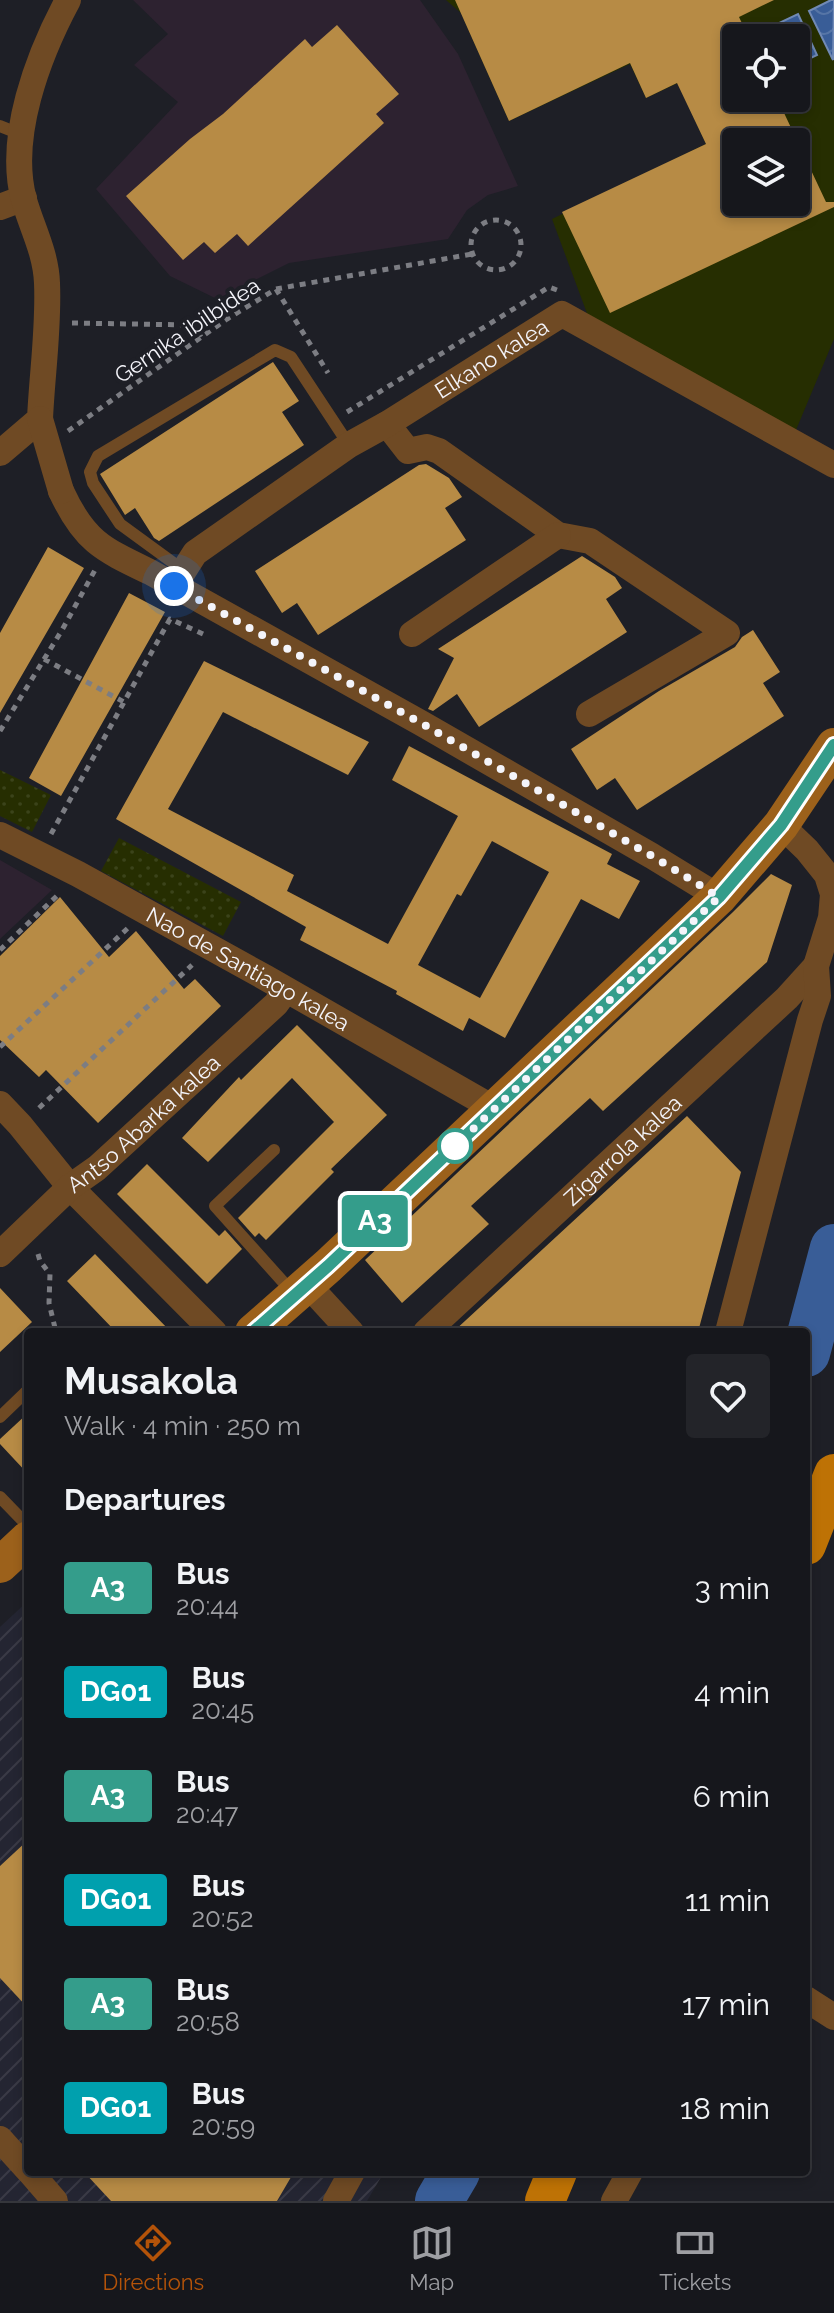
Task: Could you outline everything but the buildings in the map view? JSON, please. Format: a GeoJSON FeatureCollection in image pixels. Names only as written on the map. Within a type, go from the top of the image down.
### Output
{"type":"FeatureCollection","features":[{"type":"Feature","properties":{"kind":"main road"},"geometry":{"type":"LineString","coordinates":[[810,1535],[834,1474]]}},
{"type":"Feature","properties":{"kind":"main road"},"geometry":{"type":"LineString","coordinates":[[545,2201],[555,2176]]}},
{"type":"Feature","properties":{"kind":"street"},"geometry":{"type":"LineString","coordinates":[[68,0],[10,130],[19,165],[12,203],[43,253],[48,282],[40,419],[61,491],[72,515],[105,550],[179,578],[223,613],[421,723],[719,897]]}},
{"type":"Feature","properties":{"kind":"street","name":"Elkano kalea"},"geometry":{"type":"LineString","coordinates":[[179,578],[195,553],[349,445],[562,314],[834,465]]}},
{"type":"Feature","properties":{"kind":"street"},"geometry":{"type":"LineString","coordinates":[[0,453],[40,419]]}},
{"type":"Feature","properties":{"kind":"street"},"geometry":{"type":"LineString","coordinates":[[387,424],[408,451],[427,447],[439,451],[558,535],[590,541],[727,633],[589,714]]}},
{"type":"Feature","properties":{"kind":"street"},"geometry":{"type":"LineString","coordinates":[[412,634],[558,535]]}},
{"type":"Feature","properties":{"kind":"street"},"geometry":{"type":"LineString","coordinates":[[258,1328],[719,897],[781,825],[834,746]]}},
{"type":"Feature","properties":{"kind":"street","name":"Zigarrola kalea"},"geometry":{"type":"LineString","coordinates":[[729,1328],[818,996],[816,966],[831,918],[833,894],[827,875],[781,825]]}},
{"type":"Feature","properties":{"kind":"street","name":"Nao de Santiago kalea"},"geometry":{"type":"LineString","coordinates":[[0,835],[146,912],[495,1109]]}},
{"type":"Feature","properties":{"kind":"street","name":"Zigarrola kalea"},"geometry":{"type":"LineString","coordinates":[[430,1328],[787,998],[816,966]]}},
{"type":"Feature","properties":{"kind":"street","name":"Antso Abarka kalea"},"geometry":{"type":"LineString","coordinates":[[0,1254],[70,1187],[97,1168],[265,1015],[286,990]]}},
{"type":"Feature","properties":{"kind":"street"},"geometry":{"type":"LineString","coordinates":[[0,1104],[70,1187],[210,1328]]}},
{"type":"Feature","properties":{"kind":"street"},"geometry":{"type":"LineString","coordinates":[[301,1290],[346,1328]]}},
{"type":"Feature","properties":{"kind":"street"},"geometry":{"type":"LineString","coordinates":[[0,1565],[24,1543]]}},
{"type":"Feature","properties":{"kind":"street"},"geometry":{"type":"LineString","coordinates":[[29,2176],[55,2201]]}},
{"type":"Feature","properties":{"kind":"street"},"geometry":{"type":"LineString","coordinates":[[336,2201],[350,2176]]}},
{"type":"Feature","properties":{"kind":"street"},"geometry":{"type":"LineString","coordinates":[[535,2201],[554,2176]]}},
{"type":"Feature","properties":{"kind":"street"},"geometry":{"type":"LineString","coordinates":[[554,2201],[557,2176]]}},
{"type":"Feature","properties":{"kind":"street"},"geometry":{"type":"LineString","coordinates":[[614,2201],[628,2176]]}},
{"type":"Feature","properties":{"kind":"lane"},"geometry":{"type":"LineString","coordinates":[[179,578],[120,524],[93,483],[90,472],[98,456],[275,350],[291,357],[349,445]]}},
{"type":"Feature","properties":{"kind":"lane"},"geometry":{"type":"LineString","coordinates":[[274,1150],[215,1206],[301,1290]]}},
{"type":"Feature","properties":{"kind":"lane"},"geometry":{"type":"LineString","coordinates":[[0,1417],[24,1394]]}},
{"type":"Feature","properties":{"kind":"lane"},"geometry":{"type":"LineString","coordinates":[[0,1497],[24,1522]]}},
{"type":"Feature","properties":{"kind":"path"},"geometry":{"type":"LineString","coordinates":[[490,221],[513,227],[521,242],[518,258],[498,271],[482,267],[472,254],[476,230],[490,221]]}},
{"type":"Feature","properties":{"kind":"path","name":"Gernika ibilbidea"},"geometry":{"type":"LineString","coordinates":[[71,429],[201,337],[276,289],[472,254]]}},
{"type":"Feature","properties":{"kind":"path"},"geometry":{"type":"LineString","coordinates":[[276,289],[334,383]]}},
{"type":"Feature","properties":{"kind":"path"},"geometry":{"type":"LineString","coordinates":[[63,323],[193,325],[201,337]]}},
{"type":"Feature","properties":{"kind":"path"},"geometry":{"type":"LineString","coordinates":[[0,731],[62,630],[105,550]]}},
{"type":"Feature","properties":{"kind":"path"},"geometry":{"type":"LineString","coordinates":[[0,950],[64,889],[31,871],[170,619],[212,638],[223,613]]}},
{"type":"Feature","properties":{"kind":"path"},"geometry":{"type":"LineString","coordinates":[[44,659],[125,702]]}},
{"type":"Feature","properties":{"kind":"path"},"geometry":{"type":"LineString","coordinates":[[0,1047],[146,912]]}},
{"type":"Feature","properties":{"kind":"path"},"geometry":{"type":"LineString","coordinates":[[20,1125],[211,948]]}},
{"type":"Feature","properties":{"kind":"path"},"geometry":{"type":"LineString","coordinates":[[23,1232],[50,1274],[49,1303],[55,1328]]}},
{"type":"Feature","properties":{"kind":"shaded area"},"geometry":{"type":"Polygon","coordinates":[[[133,0],[420,0],[458,54],[518,186],[488,195],[467,210],[448,239],[289,263],[217,299],[170,276],[96,189],[178,102],[134,65],[168,34],[133,0]]]}},
{"type":"Feature","properties":{"kind":"shaded area"},"geometry":{"type":"Polygon","coordinates":[[[0,860],[52,890],[0,939],[0,860]]]}},
{"type":"Feature","properties":{"kind":"shaded area"},"geometry":{"type":"Polygon","coordinates":[[[24,1605],[24,2176],[382,2176],[367,2201],[0,2201],[0,1627],[24,1605]]]}},
{"type":"Feature","properties":{"kind":"green space"},"geometry":{"type":"Polygon","coordinates":[[[446,0],[834,0],[834,339],[796,430],[588,316],[552,219],[706,144],[678,83],[646,98],[630,64],[509,121],[461,13],[446,0]]]}},
{"type":"Feature","properties":{"kind":"green space"},"geometry":{"type":"Polygon","coordinates":[[[0,770],[51,795],[32,832],[0,816],[0,770]]]}},
{"type":"Feature","properties":{"kind":"green space"},"geometry":{"type":"Polygon","coordinates":[[[119,838],[241,902],[223,936],[101,871],[119,838]]]}},
{"type":"Feature","properties":{"kind":"water"},"geometry":{"type":"Polygon","coordinates":[[[834,0],[833,60],[809,11],[834,0]]]}},
{"type":"Feature","properties":{"kind":"water"},"geometry":{"type":"Polygon","coordinates":[[[798,14],[803,24],[777,24],[798,14]]]}},
{"type":"Feature","properties":{"kind":"water"},"geometry":{"type":"Polygon","coordinates":[[[810,40],[817,55],[810,58],[810,40]]]}},
{"type":"Feature","properties":{"kind":"waterway"},"geometry":{"type":"LineString","coordinates":[[810,1338],[834,1248]]}},
{"type":"Feature","properties":{"kind":"waterway"},"geometry":{"type":"LineString","coordinates":[[439,2201],[454,2176]]}},
{"type":"Feature","properties":{"kind":"bus line","name":"A3"},"geometry":{"type":"LineString","coordinates":[[258,1328],[328,1266],[719,897],[781,825],[834,745]]}},
{"type":"Feature","properties":{"kind":"route"},"geometry":{"type":"LineString","coordinates":[[174,586],[421,723],[719,897],[455,1146]]}}]}
